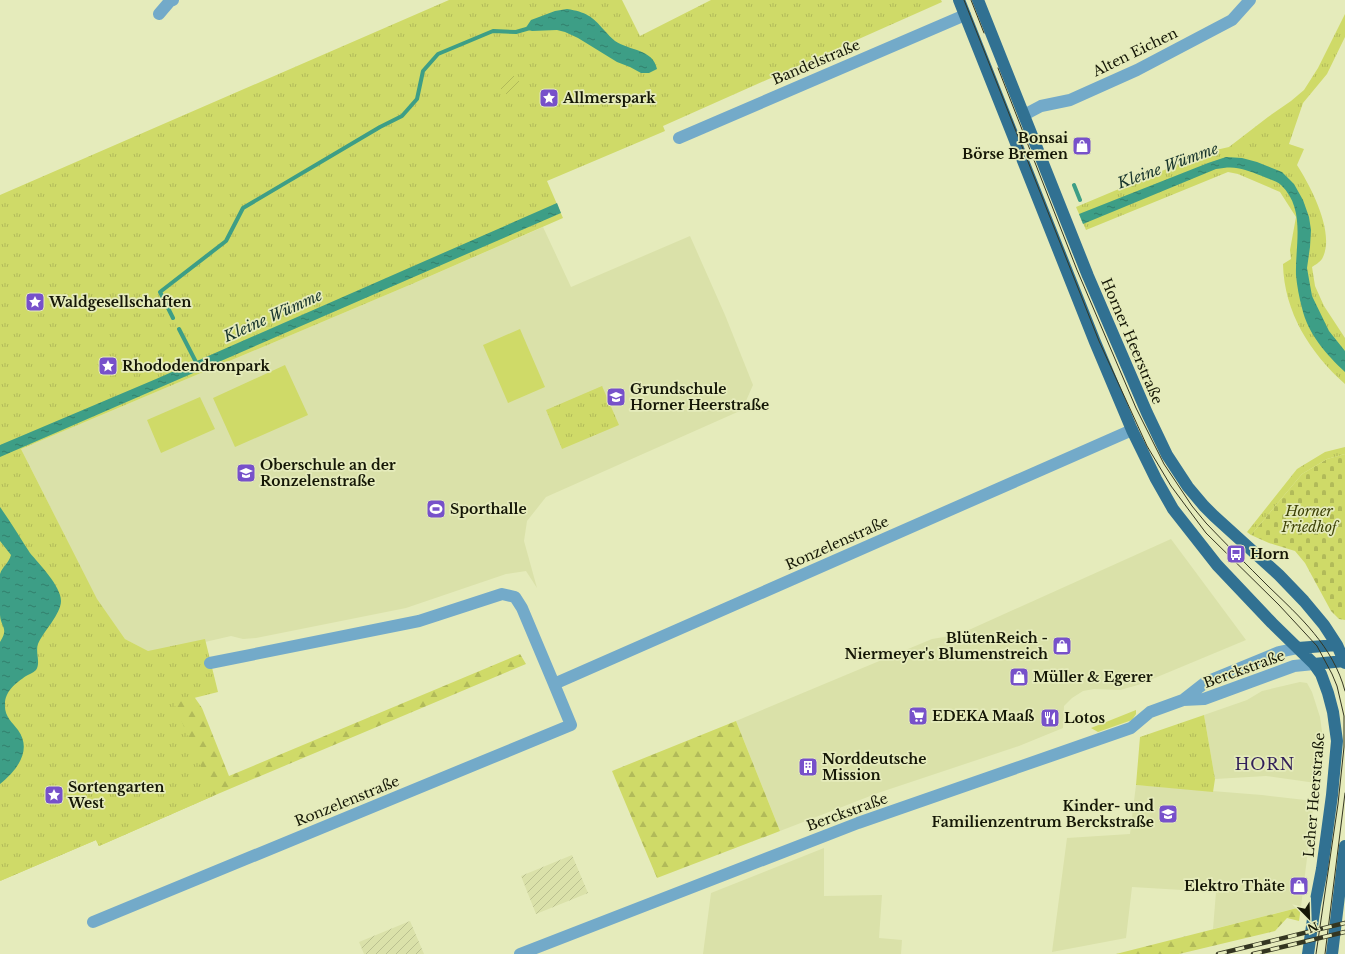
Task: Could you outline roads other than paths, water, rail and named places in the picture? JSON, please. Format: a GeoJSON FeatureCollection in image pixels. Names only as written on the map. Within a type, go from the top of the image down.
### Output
{"type":"FeatureCollection","features":[{"type":"Feature","properties":{"kind":"main road"},"geometry":{"type":"LineString","coordinates":[[959,0],[1095,342],[1132,430],[1156,479],[1173,509],[1217,565],[1272,624],[1298,648],[1341,645],[1345,661],[1314,664]]}},
{"type":"Feature","properties":{"kind":"main road","name":"Horner Heerstraße"},"geometry":{"type":"LineString","coordinates":[[978,0],[1088,276],[1147,414],[1167,454],[1188,486],[1204,506],[1304,601],[1341,645]]}},
{"type":"Feature","properties":{"kind":"main road","name":"Leher Heerstraße"},"geometry":{"type":"LineString","coordinates":[[1298,648],[1314,664],[1321,674],[1333,712],[1337,741],[1332,795],[1323,862],[1308,954]]}},
{"type":"Feature","properties":{"kind":"main road"},"geometry":{"type":"LineString","coordinates":[[1332,954],[1345,846]]}},
{"type":"Feature","properties":{"kind":"street"},"geometry":{"type":"LineString","coordinates":[[159,14],[170,1],[173,0]]}},
{"type":"Feature","properties":{"kind":"street","name":"Alten Eichen"},"geometry":{"type":"LineString","coordinates":[[1024,115],[1041,106],[1070,100],[1137,70],[1232,20],[1250,0]]}},
{"type":"Feature","properties":{"kind":"street","name":"Bandelstraße"},"geometry":{"type":"LineString","coordinates":[[679,138],[965,15]]}},
{"type":"Feature","properties":{"kind":"street","name":"Ronzelenstraße"},"geometry":{"type":"LineString","coordinates":[[554,684],[1132,430]]}},
{"type":"Feature","properties":{"kind":"street","name":"Ronzelenstraße"},"geometry":{"type":"LineString","coordinates":[[93,922],[572,725],[522,608],[514,597],[502,594],[419,621],[210,663]]}},
{"type":"Feature","properties":{"kind":"street","name":"Berckstraße"},"geometry":{"type":"LineString","coordinates":[[1183,700],[1206,682],[1279,652],[1298,648]]}},
{"type":"Feature","properties":{"kind":"street","name":"Berckstraße"},"geometry":{"type":"LineString","coordinates":[[520,954],[858,823],[1131,728],[1150,712],[1183,700],[1204,699],[1294,666],[1314,664]]}},
{"type":"Feature","properties":{"kind":"water"},"geometry":{"type":"Polygon","coordinates":[[[567,9],[588,15],[596,21],[615,41],[646,54],[655,62],[657,69],[649,73],[641,73],[617,62],[578,38],[565,32],[557,30],[532,31],[525,29],[531,20],[555,11],[567,9]]]}},
{"type":"Feature","properties":{"kind":"water"},"geometry":{"type":"Polygon","coordinates":[[[1226,157],[1242,158],[1257,162],[1282,172],[1294,184],[1303,200],[1309,217],[1311,230],[1307,268],[1312,296],[1329,331],[1345,351],[1345,372],[1331,358],[1313,335],[1305,317],[1299,296],[1296,275],[1298,228],[1294,205],[1289,195],[1277,182],[1240,168],[1229,167],[1216,169],[1083,224],[1079,214],[1226,157]]]}},
{"type":"Feature","properties":{"kind":"water"},"geometry":{"type":"Polygon","coordinates":[[[557,203],[561,213],[0,457],[0,445],[156,379],[557,203]]]}},
{"type":"Feature","properties":{"kind":"water"},"geometry":{"type":"Polygon","coordinates":[[[0,507],[30,553],[54,582],[61,601],[58,612],[38,644],[38,664],[36,670],[15,685],[9,691],[5,699],[6,712],[18,730],[24,745],[21,760],[17,767],[0,784],[0,642],[4,634],[4,628],[0,615],[0,574],[11,555],[0,541],[0,507]]]}},
{"type":"Feature","properties":{"kind":"waterway"},"geometry":{"type":"LineString","coordinates":[[173,318],[160,292],[226,241],[243,208],[380,127],[402,116],[417,99],[423,71],[438,54],[493,31],[516,32],[530,28]]}},
{"type":"Feature","properties":{"kind":"waterway"},"geometry":{"type":"LineString","coordinates":[[1074,185],[1080,200]]}},
{"type":"Feature","properties":{"kind":"waterway"},"geometry":{"type":"LineString","coordinates":[[179,329],[198,366]]}},
{"type":"Feature","properties":{"kind":"tram line"},"geometry":{"type":"LineString","coordinates":[[964,0],[1099,341],[1147,446],[1171,486],[1206,533],[1279,605],[1317,646],[1337,686],[1344,716],[1344,747],[1338,804],[1316,954]]}},
{"type":"Feature","properties":{"kind":"tram line"},"geometry":{"type":"LineString","coordinates":[[971,0],[984,33]]}},
{"type":"Feature","properties":{"kind":"tram line"},"geometry":{"type":"LineString","coordinates":[[998,68],[1077,270],[1136,408],[1164,464],[1192,506],[1206,523],[1314,633],[1332,660],[1340,675],[1345,691]]}},
{"type":"Feature","properties":{"kind":"tram line"},"geometry":{"type":"LineString","coordinates":[[1325,954],[1345,793]]}},
{"type":"Feature","properties":{"kind":"railway"},"geometry":{"type":"LineString","coordinates":[[1218,954],[1345,923]]}},
{"type":"Feature","properties":{"kind":"railway"},"geometry":{"type":"LineString","coordinates":[[1253,954],[1345,932]]}},
{"type":"Feature","properties":{"kind":"place","name":"Allmerspark"},"geometry":{"type":"Point","coordinates":[549,98]}},
{"type":"Feature","properties":{"kind":"place","name":"Bonsai Börse Bremen"},"geometry":{"type":"Point","coordinates":[1082,146]}},
{"type":"Feature","properties":{"kind":"place","name":"Waldgesellschaften"},"geometry":{"type":"Point","coordinates":[35,302]}},
{"type":"Feature","properties":{"kind":"place","name":"Rhododendronpark"},"geometry":{"type":"Point","coordinates":[108,366]}},
{"type":"Feature","properties":{"kind":"place","name":"Grundschule Horner Heerstraße"},"geometry":{"type":"Point","coordinates":[616,397]}},
{"type":"Feature","properties":{"kind":"place","name":"Oberschule an der Ronzelenstraße"},"geometry":{"type":"Point","coordinates":[246,473]}},
{"type":"Feature","properties":{"kind":"place","name":"Sporthalle"},"geometry":{"type":"Point","coordinates":[436,509]}},
{"type":"Feature","properties":{"kind":"place","name":"Horn"},"geometry":{"type":"Point","coordinates":[1236,554]}},
{"type":"Feature","properties":{"kind":"place","name":"BlütenReich - Niermeyer's Blumenstreich"},"geometry":{"type":"Point","coordinates":[1062,646]}},
{"type":"Feature","properties":{"kind":"place","name":"Müller & Egerer"},"geometry":{"type":"Point","coordinates":[1019,677]}},
{"type":"Feature","properties":{"kind":"place","name":"EDEKA Maaß"},"geometry":{"type":"Point","coordinates":[918,716]}},
{"type":"Feature","properties":{"kind":"place","name":"Lotos"},"geometry":{"type":"Point","coordinates":[1050,718]}},
{"type":"Feature","properties":{"kind":"place","name":"Norddeutsche Mission"},"geometry":{"type":"Point","coordinates":[808,767]}},
{"type":"Feature","properties":{"kind":"place","name":"Sortengarten West"},"geometry":{"type":"Point","coordinates":[54,795]}},
{"type":"Feature","properties":{"kind":"place","name":"Kinder- und Familienzentrum Berckstraße"},"geometry":{"type":"Point","coordinates":[1168,814]}},
{"type":"Feature","properties":{"kind":"place","name":"Elektro Thäte"},"geometry":{"type":"Point","coordinates":[1299,886]}},
{"type":"Feature","properties":{"kind":"district","name":"HORN"},"geometry":{"type":"Point","coordinates":[1265,764]}},
{"type":"Feature","properties":{"kind":"water label","name":"Kleine Wümme"},"geometry":{"type":"Point","coordinates":[1168,166]}},
{"type":"Feature","properties":{"kind":"water label","name":"Kleine Wümme"},"geometry":{"type":"Point","coordinates":[273,316]}},
{"type":"Feature","properties":{"kind":"park label","name":"Horner Friedhof"},"geometry":{"type":"Point","coordinates":[1309,520]}}]}
